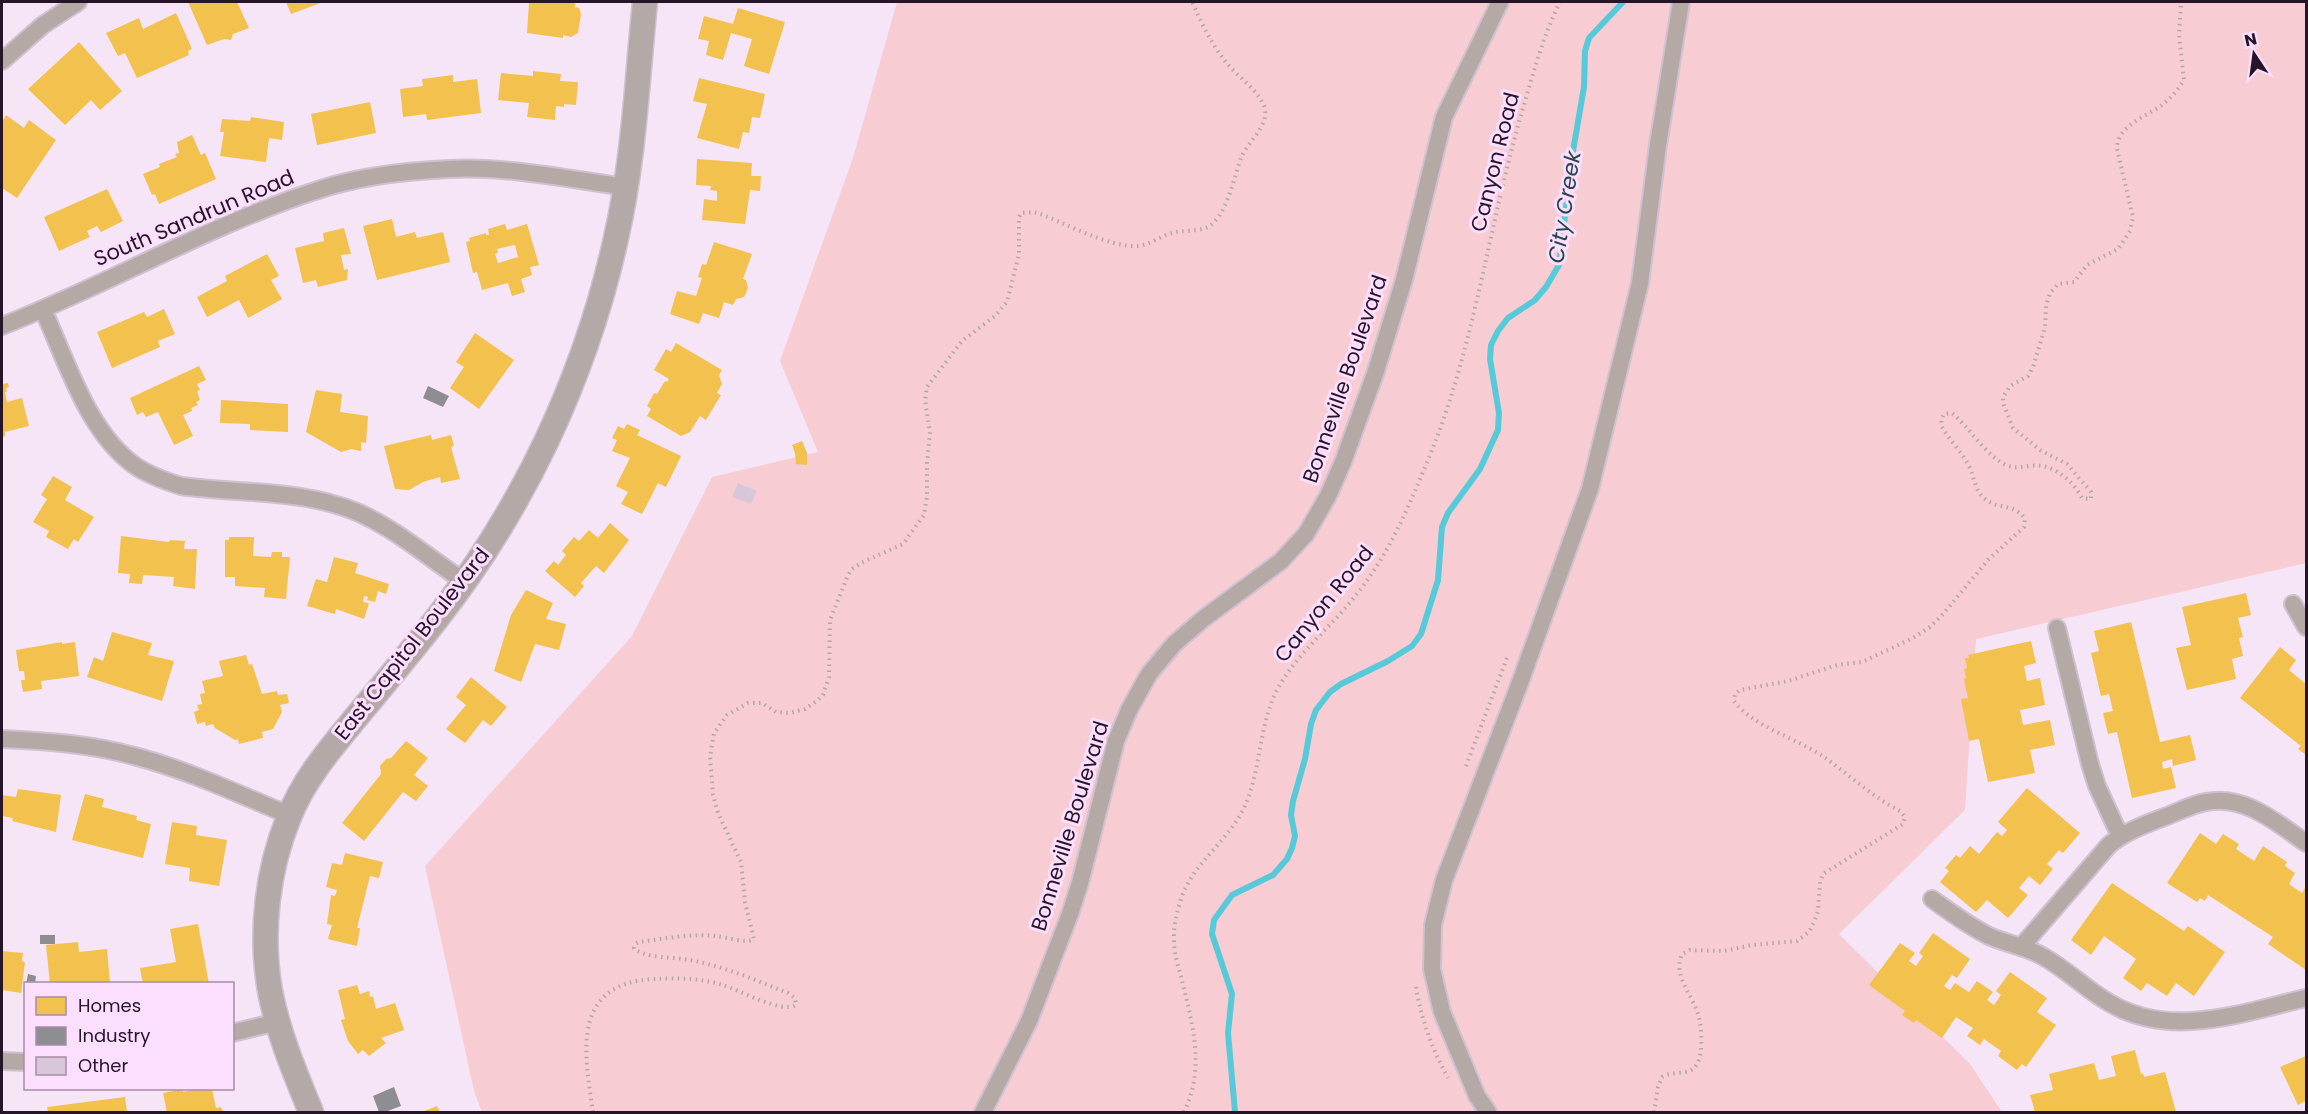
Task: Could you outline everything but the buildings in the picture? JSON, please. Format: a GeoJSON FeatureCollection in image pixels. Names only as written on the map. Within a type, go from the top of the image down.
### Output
{"type":"FeatureCollection","features":[{"type":"Feature","properties":{"kind":"street"},"geometry":{"type":"LineString","coordinates":[[2,61],[43,25],[78,2]]}},
{"type":"Feature","properties":{"kind":"street","name":"East Capitol Boulevard"},"geometry":{"type":"LineString","coordinates":[[311,1113],[277,1022],[270,988],[266,918],[271,881],[289,815],[325,755],[465,582],[523,489],[571,384],[606,280],[626,187],[645,2]]}},
{"type":"Feature","properties":{"kind":"street","name":"Bonneville Boulevard"},"geometry":{"type":"LineString","coordinates":[[983,1113],[1029,1022],[1070,914],[1116,741],[1149,675],[1174,644],[1203,619],[1281,561],[1306,534],[1328,496],[1343,462],[1376,371],[1404,280],[1444,117],[1500,2]]}},
{"type":"Feature","properties":{"kind":"street"},"geometry":{"type":"LineString","coordinates":[[1488,1113],[1477,1096],[1442,1012],[1432,969],[1433,925],[1444,880],[1518,688],[1590,489],[1640,283],[1658,145],[1681,2]]}},
{"type":"Feature","properties":{"kind":"street","name":"South Sandrun Road"},"geometry":{"type":"LineString","coordinates":[[2,326],[43,310],[233,222],[316,190],[347,182],[412,171],[491,169],[531,172],[626,187]]}},
{"type":"Feature","properties":{"kind":"street"},"geometry":{"type":"LineString","coordinates":[[43,310],[92,416],[112,444],[135,465],[181,486],[294,495],[341,506],[359,513],[396,534],[465,582]]}},
{"type":"Feature","properties":{"kind":"street"},"geometry":{"type":"LineString","coordinates":[[2293,604],[2307,627]]}},
{"type":"Feature","properties":{"kind":"street"},"geometry":{"type":"LineString","coordinates":[[2057,628],[2090,764],[2097,786],[2120,836]]}},
{"type":"Feature","properties":{"kind":"street"},"geometry":{"type":"LineString","coordinates":[[2,738],[71,744],[133,756],[189,773],[289,815]]}},
{"type":"Feature","properties":{"kind":"street"},"geometry":{"type":"LineString","coordinates":[[2022,946],[2099,855],[2120,836],[2196,805],[2230,800],[2263,814],[2307,843]]}},
{"type":"Feature","properties":{"kind":"street"},"geometry":{"type":"LineString","coordinates":[[1932,899],[1992,937],[2022,946],[2045,958],[2107,1002],[2139,1016],[2172,1022],[2198,1022],[2307,998]]}},
{"type":"Feature","properties":{"kind":"street"},"geometry":{"type":"LineString","coordinates":[[234,1033],[277,1022]]}},
{"type":"Feature","properties":{"kind":"street"},"geometry":{"type":"LineString","coordinates":[[2,1061],[24,1062]]}},
{"type":"Feature","properties":{"kind":"path"},"geometry":{"type":"LineString","coordinates":[[593,1113],[587,1059],[588,1025],[598,1002],[617,986],[642,980],[674,978],[698,980],[721,984],[780,1008],[796,1005],[795,998],[788,993],[725,969],[692,960],[642,953],[634,948],[639,942],[677,937],[714,935],[746,942],[754,939],[746,909],[741,862],[718,813],[713,795],[710,757],[714,733],[727,715],[748,703],[762,703],[776,712],[789,713],[805,709],[823,695],[829,677],[830,620],[848,574],[861,562],[903,544],[924,515],[930,432],[924,400],[927,387],[962,341],[994,316],[1007,302],[1019,254],[1019,217],[1021,213],[1034,212],[1114,243],[1136,246],[1169,234],[1204,228],[1214,221],[1234,185],[1245,149],[1265,115],[1261,101],[1216,49],[1192,2]]}},
{"type":"Feature","properties":{"kind":"path","name":"Canyon Road"},"geometry":{"type":"LineString","coordinates":[[1184,1113],[1193,1090],[1197,1057],[1195,1033],[1173,942],[1176,917],[1183,894],[1193,873],[1230,829],[1243,809],[1256,771],[1266,716],[1280,684],[1296,662],[1336,621],[1372,574],[1404,516],[1426,465],[1448,408],[1473,320],[1508,157],[1532,77],[1560,2]]}},
{"type":"Feature","properties":{"kind":"path"},"geometry":{"type":"LineString","coordinates":[[1654,1113],[1662,1077],[1692,1070],[1701,1053],[1700,1021],[1683,984],[1679,968],[1682,954],[1690,950],[1724,951],[1752,945],[1797,941],[1804,937],[1815,922],[1823,874],[1879,841],[1903,824],[1905,817],[1900,811],[1801,742],[1748,716],[1734,701],[1735,694],[1740,690],[1788,681],[1819,670],[1862,663],[1913,638],[1930,627],[1988,560],[2024,526],[2025,519],[2018,511],[2012,507],[1990,503],[1978,491],[1969,466],[1942,427],[1941,420],[1944,414],[1952,413],[2007,466],[2020,468],[2035,465],[2055,471],[2070,481],[2082,498],[2091,500],[2091,492],[2067,464],[2040,450],[2013,428],[2005,410],[2003,398],[2010,386],[2028,376],[2033,367],[2045,327],[2048,299],[2053,288],[2058,284],[2074,282],[2083,269],[2118,249],[2130,231],[2133,217],[2117,149],[2118,140],[2133,123],[2169,100],[2184,80],[2179,35],[2181,2]]}},
{"type":"Feature","properties":{"kind":"path"},"geometry":{"type":"LineString","coordinates":[[1464,772],[1510,652]]}},
{"type":"Feature","properties":{"kind":"path"},"geometry":{"type":"LineString","coordinates":[[1415,984],[1420,1010],[1435,1054],[1452,1084]]}},
{"type":"Feature","properties":{"kind":"shaded area"},"geometry":{"type":"Polygon","coordinates":[[[897,2],[2306,2],[2306,563],[1976,639],[1965,810],[1839,934],[1970,1064],[2002,1112],[482,1112],[474,1091],[425,866],[632,636],[712,477],[818,452],[780,361],[853,158],[897,2]]]}},
{"type":"Feature","properties":{"kind":"waterway","name":"City Creek"},"geometry":{"type":"LineString","coordinates":[[1235,1112],[1228,1033],[1232,994],[1212,934],[1214,920],[1232,895],[1273,875],[1287,859],[1295,836],[1291,815],[1293,801],[1316,710],[1330,692],[1341,684],[1388,661],[1412,646],[1421,634],[1438,580],[1442,527],[1448,513],[1480,469],[1498,430],[1499,413],[1490,359],[1491,345],[1508,318],[1535,300],[1559,265],[1573,151],[1584,87],[1585,51],[1589,38],[1623,2]]}}]}
